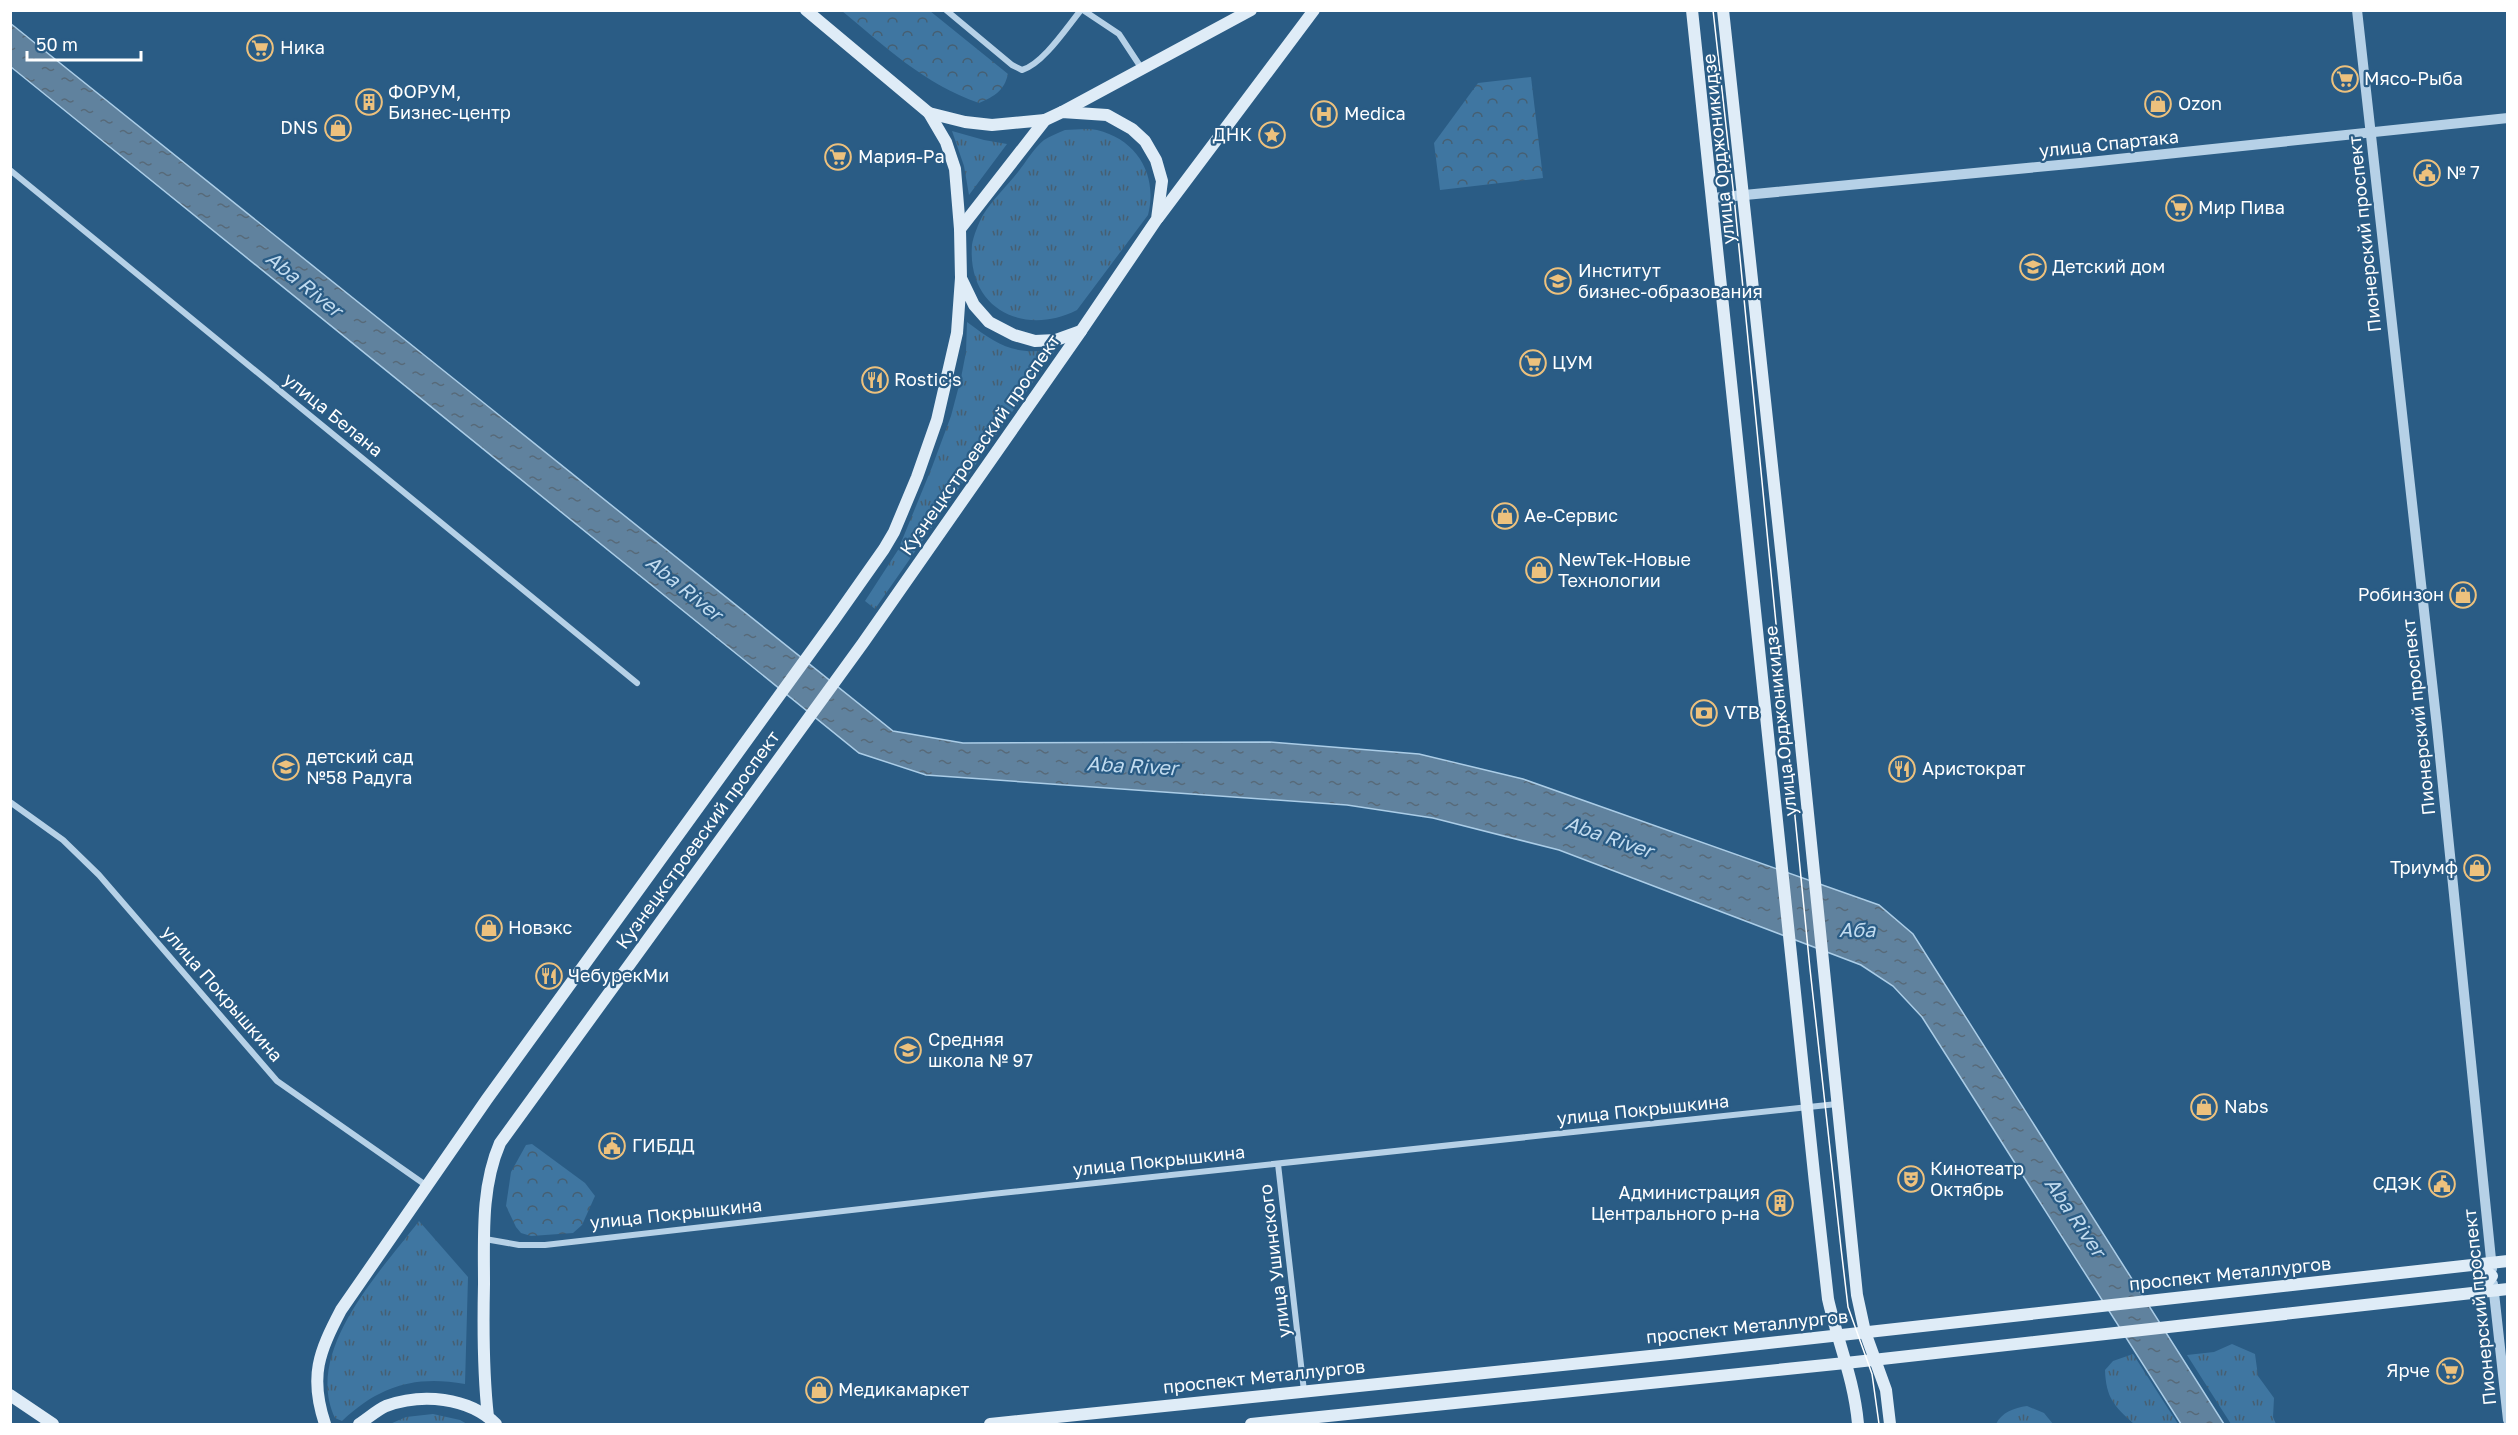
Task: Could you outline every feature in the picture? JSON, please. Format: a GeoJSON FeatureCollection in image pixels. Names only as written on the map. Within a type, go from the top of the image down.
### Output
{"type":"FeatureCollection","features":[{"type":"Feature","properties":{"kind":"main road"},"geometry":{"type":"LineString","coordinates":[[806,10],[929,113],[946,142],[955,169],[961,278],[974,304],[989,322],[1014,335],[1035,341],[1056,340],[1081,331],[1157,219],[1314,10]]}},
{"type":"Feature","properties":{"kind":"main road"},"geometry":{"type":"LineString","coordinates":[[929,113],[965,122],[992,125],[1045,120],[1251,10]]}},
{"type":"Feature","properties":{"kind":"main road","name":"улица Орджоникидзе"},"geometry":{"type":"LineString","coordinates":[[1692,10],[1791,971],[1828,1299],[1836,1335],[1855,1392],[1858,1425]]}},
{"type":"Feature","properties":{"kind":"main road","name":"улица Орджоникидзе"},"geometry":{"type":"LineString","coordinates":[[1723,10],[1813,854],[1857,1295],[1865,1332],[1886,1390],[1890,1425]]}},
{"type":"Feature","properties":{"kind":"main road"},"geometry":{"type":"LineString","coordinates":[[1062,112],[1107,115],[1132,129],[1145,141],[1156,160],[1162,181],[1157,219]]}},
{"type":"Feature","properties":{"kind":"main road"},"geometry":{"type":"LineString","coordinates":[[960,229],[1045,120]]}},
{"type":"Feature","properties":{"kind":"main road","name":"Кузнецкстроевский проспект"},"geometry":{"type":"LineString","coordinates":[[324,1425],[317,1380],[318,1361],[323,1344],[341,1310],[487,1099],[884,549],[917,477],[948,380],[957,333],[961,278]]}},
{"type":"Feature","properties":{"kind":"main road","name":"Кузнецкстроевский проспект"},"geometry":{"type":"LineString","coordinates":[[492,1421],[483,1374],[484,1239],[487,1184],[491,1164],[500,1143],[863,643],[1081,331]]}},
{"type":"Feature","properties":{"kind":"main road","name":"проспект Металлургов"},"geometry":{"type":"LineString","coordinates":[[990,1425],[2042,1314],[2508,1261]]}},
{"type":"Feature","properties":{"kind":"main road"},"geometry":{"type":"LineString","coordinates":[[2480,1292],[2492,1276],[2485,1264]]}},
{"type":"Feature","properties":{"kind":"main road"},"geometry":{"type":"LineString","coordinates":[[1251,1425],[1306,1422],[2508,1289]]}},
{"type":"Feature","properties":{"kind":"main road"},"geometry":{"type":"LineString","coordinates":[[10,1395],[53,1425]]}},
{"type":"Feature","properties":{"kind":"main road"},"geometry":{"type":"LineString","coordinates":[[359,1425],[385,1407],[420,1398],[455,1401],[492,1421]]}},
{"type":"Feature","properties":{"kind":"street"},"geometry":{"type":"LineString","coordinates":[[946,10],[1012,65],[1022,70],[1030,68],[1042,57],[1082,10],[1119,34],[1142,70]]}},
{"type":"Feature","properties":{"kind":"street","name":"Пионерский проспект"},"geometry":{"type":"LineString","coordinates":[[2356,10],[2437,728],[2485,1264]]}},
{"type":"Feature","properties":{"kind":"street","name":"улица Спартака"},"geometry":{"type":"LineString","coordinates":[[1713,198],[2508,118]]}},
{"type":"Feature","properties":{"kind":"street","name":"улица Белана"},"geometry":{"type":"LineString","coordinates":[[10,170],[638,682]]}},
{"type":"Feature","properties":{"kind":"street","name":"улица Покрышкина"},"geometry":{"type":"LineString","coordinates":[[10,802],[63,840],[99,875],[277,1081],[427,1186]]}},
{"type":"Feature","properties":{"kind":"street","name":"улица Покрышкина"},"geometry":{"type":"LineString","coordinates":[[484,1239],[519,1245],[544,1245],[1838,1104]]}},
{"type":"Feature","properties":{"kind":"street","name":"улица Ушинского"},"geometry":{"type":"LineString","coordinates":[[1278,1164],[1304,1391]]}},
{"type":"Feature","properties":{"kind":"street","name":"Пионерский проспект"},"geometry":{"type":"LineString","coordinates":[[2492,1276],[2508,1420]]}},
{"type":"Feature","properties":{"kind":"green space"},"geometry":{"type":"Polygon","coordinates":[[[842,11],[930,11],[1008,74],[1004,85],[990,98],[979,103],[959,95],[906,63],[842,11]]]}},
{"type":"Feature","properties":{"kind":"green space"},"geometry":{"type":"Polygon","coordinates":[[[1531,77],[1543,178],[1440,190],[1434,143],[1478,83],[1531,77]]]}},
{"type":"Feature","properties":{"kind":"green space"},"geometry":{"type":"Polygon","coordinates":[[[1065,130],[1097,130],[1124,142],[1134,151],[1142,162],[1150,187],[1148,215],[1077,310],[1057,318],[1038,320],[1019,318],[1003,312],[989,301],[979,286],[973,267],[972,245],[987,209],[1033,151],[1044,140],[1065,130]]]}},
{"type":"Feature","properties":{"kind":"green space"},"geometry":{"type":"Polygon","coordinates":[[[952,131],[1007,144],[969,195],[964,166],[952,131]]]}},
{"type":"Feature","properties":{"kind":"green space"},"geometry":{"type":"Polygon","coordinates":[[[967,322],[1008,347],[1029,351],[1056,349],[875,609],[865,601],[898,550],[951,416],[966,352],[967,322]]]}},
{"type":"Feature","properties":{"kind":"green space"},"geometry":{"type":"Polygon","coordinates":[[[532,1144],[585,1183],[595,1196],[582,1225],[573,1233],[531,1236],[521,1233],[506,1206],[511,1172],[526,1145],[532,1144]]]}},
{"type":"Feature","properties":{"kind":"green space"},"geometry":{"type":"Polygon","coordinates":[[[419,1221],[468,1277],[465,1384],[430,1381],[399,1386],[370,1399],[342,1421],[335,1418],[328,1392],[329,1366],[337,1339],[367,1288],[419,1221]]]}},
{"type":"Feature","properties":{"kind":"green space"},"geometry":{"type":"Polygon","coordinates":[[[2232,1344],[2255,1354],[2258,1376],[2274,1398],[2273,1417],[2276,1424],[2231,1424],[2187,1355],[2214,1352],[2232,1344]]]}},
{"type":"Feature","properties":{"kind":"green space"},"geometry":{"type":"Polygon","coordinates":[[[2133,1354],[2178,1424],[2134,1424],[2112,1401],[2107,1388],[2105,1370],[2113,1361],[2133,1354]]]}},
{"type":"Feature","properties":{"kind":"green space"},"geometry":{"type":"Polygon","coordinates":[[[2027,1406],[2044,1413],[2053,1424],[1996,1424],[2009,1411],[2027,1406]]]}},
{"type":"Feature","properties":{"kind":"green space"},"geometry":{"type":"Polygon","coordinates":[[[433,1414],[460,1420],[467,1424],[390,1424],[406,1417],[433,1414]]]}},
{"type":"Feature","properties":{"kind":"water","name":"Аба"},"geometry":{"type":"Polygon","coordinates":[[[10,23],[893,731],[963,743],[1270,742],[1419,754],[1523,779],[1879,905],[1913,934],[2224,1424],[2181,1424],[1922,1017],[1893,986],[1861,965],[1559,850],[1433,818],[1347,805],[926,775],[859,753],[11,67],[10,23]]]}},
{"type":"Feature","properties":{"kind":"tram line"},"geometry":{"type":"LineString","coordinates":[[1713,10],[1734,197],[1810,969],[1841,1248],[1848,1307],[1872,1374],[1879,1424]]}},
{"type":"Feature","properties":{"kind":"place","name":"Ника"},"geometry":{"type":"Point","coordinates":[260,48]}},
{"type":"Feature","properties":{"kind":"place","name":"Мясо-Рыба"},"geometry":{"type":"Point","coordinates":[2345,79]}},
{"type":"Feature","properties":{"kind":"place","name":"ФОРУМ, Бизнес-центр"},"geometry":{"type":"Point","coordinates":[369,102]}},
{"type":"Feature","properties":{"kind":"place","name":"Ozon"},"geometry":{"type":"Point","coordinates":[2158,104]}},
{"type":"Feature","properties":{"kind":"place","name":"Medica"},"geometry":{"type":"Point","coordinates":[1324,114]}},
{"type":"Feature","properties":{"kind":"place","name":"DNS"},"geometry":{"type":"Point","coordinates":[338,128]}},
{"type":"Feature","properties":{"kind":"place","name":"ДНК"},"geometry":{"type":"Point","coordinates":[1272,135]}},
{"type":"Feature","properties":{"kind":"place","name":"Мария-Ра"},"geometry":{"type":"Point","coordinates":[838,157]}},
{"type":"Feature","properties":{"kind":"place","name":"№ 7"},"geometry":{"type":"Point","coordinates":[2427,173]}},
{"type":"Feature","properties":{"kind":"place","name":"Мир Пива"},"geometry":{"type":"Point","coordinates":[2179,208]}},
{"type":"Feature","properties":{"kind":"place","name":"Детский дом"},"geometry":{"type":"Point","coordinates":[2033,267]}},
{"type":"Feature","properties":{"kind":"place","name":"Институт бизнес-образования"},"geometry":{"type":"Point","coordinates":[1558,281]}},
{"type":"Feature","properties":{"kind":"place","name":"ЦУМ"},"geometry":{"type":"Point","coordinates":[1533,363]}},
{"type":"Feature","properties":{"kind":"place","name":"Rostic's"},"geometry":{"type":"Point","coordinates":[875,380]}},
{"type":"Feature","properties":{"kind":"place","name":"Аe-Сервис"},"geometry":{"type":"Point","coordinates":[1505,516]}},
{"type":"Feature","properties":{"kind":"place","name":"NewTek-Новые Технологии"},"geometry":{"type":"Point","coordinates":[1539,570]}},
{"type":"Feature","properties":{"kind":"place","name":"Робинзон"},"geometry":{"type":"Point","coordinates":[2463,595]}},
{"type":"Feature","properties":{"kind":"place","name":"VTB"},"geometry":{"type":"Point","coordinates":[1704,713]}},
{"type":"Feature","properties":{"kind":"place","name":"детский сад №58 Радуга"},"geometry":{"type":"Point","coordinates":[286,767]}},
{"type":"Feature","properties":{"kind":"place","name":"Аристократ"},"geometry":{"type":"Point","coordinates":[1902,769]}},
{"type":"Feature","properties":{"kind":"place","name":"Триумф"},"geometry":{"type":"Point","coordinates":[2477,868]}},
{"type":"Feature","properties":{"kind":"place","name":"Новэкс"},"geometry":{"type":"Point","coordinates":[489,928]}},
{"type":"Feature","properties":{"kind":"place","name":"ЧебурекМи"},"geometry":{"type":"Point","coordinates":[549,976]}},
{"type":"Feature","properties":{"kind":"place","name":"Средняя школа № 97"},"geometry":{"type":"Point","coordinates":[908,1050]}},
{"type":"Feature","properties":{"kind":"place","name":"Nabs"},"geometry":{"type":"Point","coordinates":[2204,1107]}},
{"type":"Feature","properties":{"kind":"place","name":"ГИБДД"},"geometry":{"type":"Point","coordinates":[612,1146]}},
{"type":"Feature","properties":{"kind":"place","name":"Кинотеатр Октябрь"},"geometry":{"type":"Point","coordinates":[1911,1179]}},
{"type":"Feature","properties":{"kind":"place","name":"СДЭК"},"geometry":{"type":"Point","coordinates":[2442,1184]}},
{"type":"Feature","properties":{"kind":"place","name":"Администрация Центрального р-на"},"geometry":{"type":"Point","coordinates":[1780,1203]}},
{"type":"Feature","properties":{"kind":"place","name":"Ярче"},"geometry":{"type":"Point","coordinates":[2450,1371]}},
{"type":"Feature","properties":{"kind":"place","name":"Медикамаркет"},"geometry":{"type":"Point","coordinates":[819,1390]}},
{"type":"Feature","properties":{"kind":"water label","name":"Aba River"},"geometry":{"type":"Point","coordinates":[304,284]}},
{"type":"Feature","properties":{"kind":"water label","name":"Aba River"},"geometry":{"type":"Point","coordinates":[684,588]}},
{"type":"Feature","properties":{"kind":"water label","name":"Aba River"},"geometry":{"type":"Point","coordinates":[1132,766]}},
{"type":"Feature","properties":{"kind":"water label","name":"Aba River"},"geometry":{"type":"Point","coordinates":[1609,837]}},
{"type":"Feature","properties":{"kind":"water label","name":"Aba River"},"geometry":{"type":"Point","coordinates":[2075,1217]}}]}
